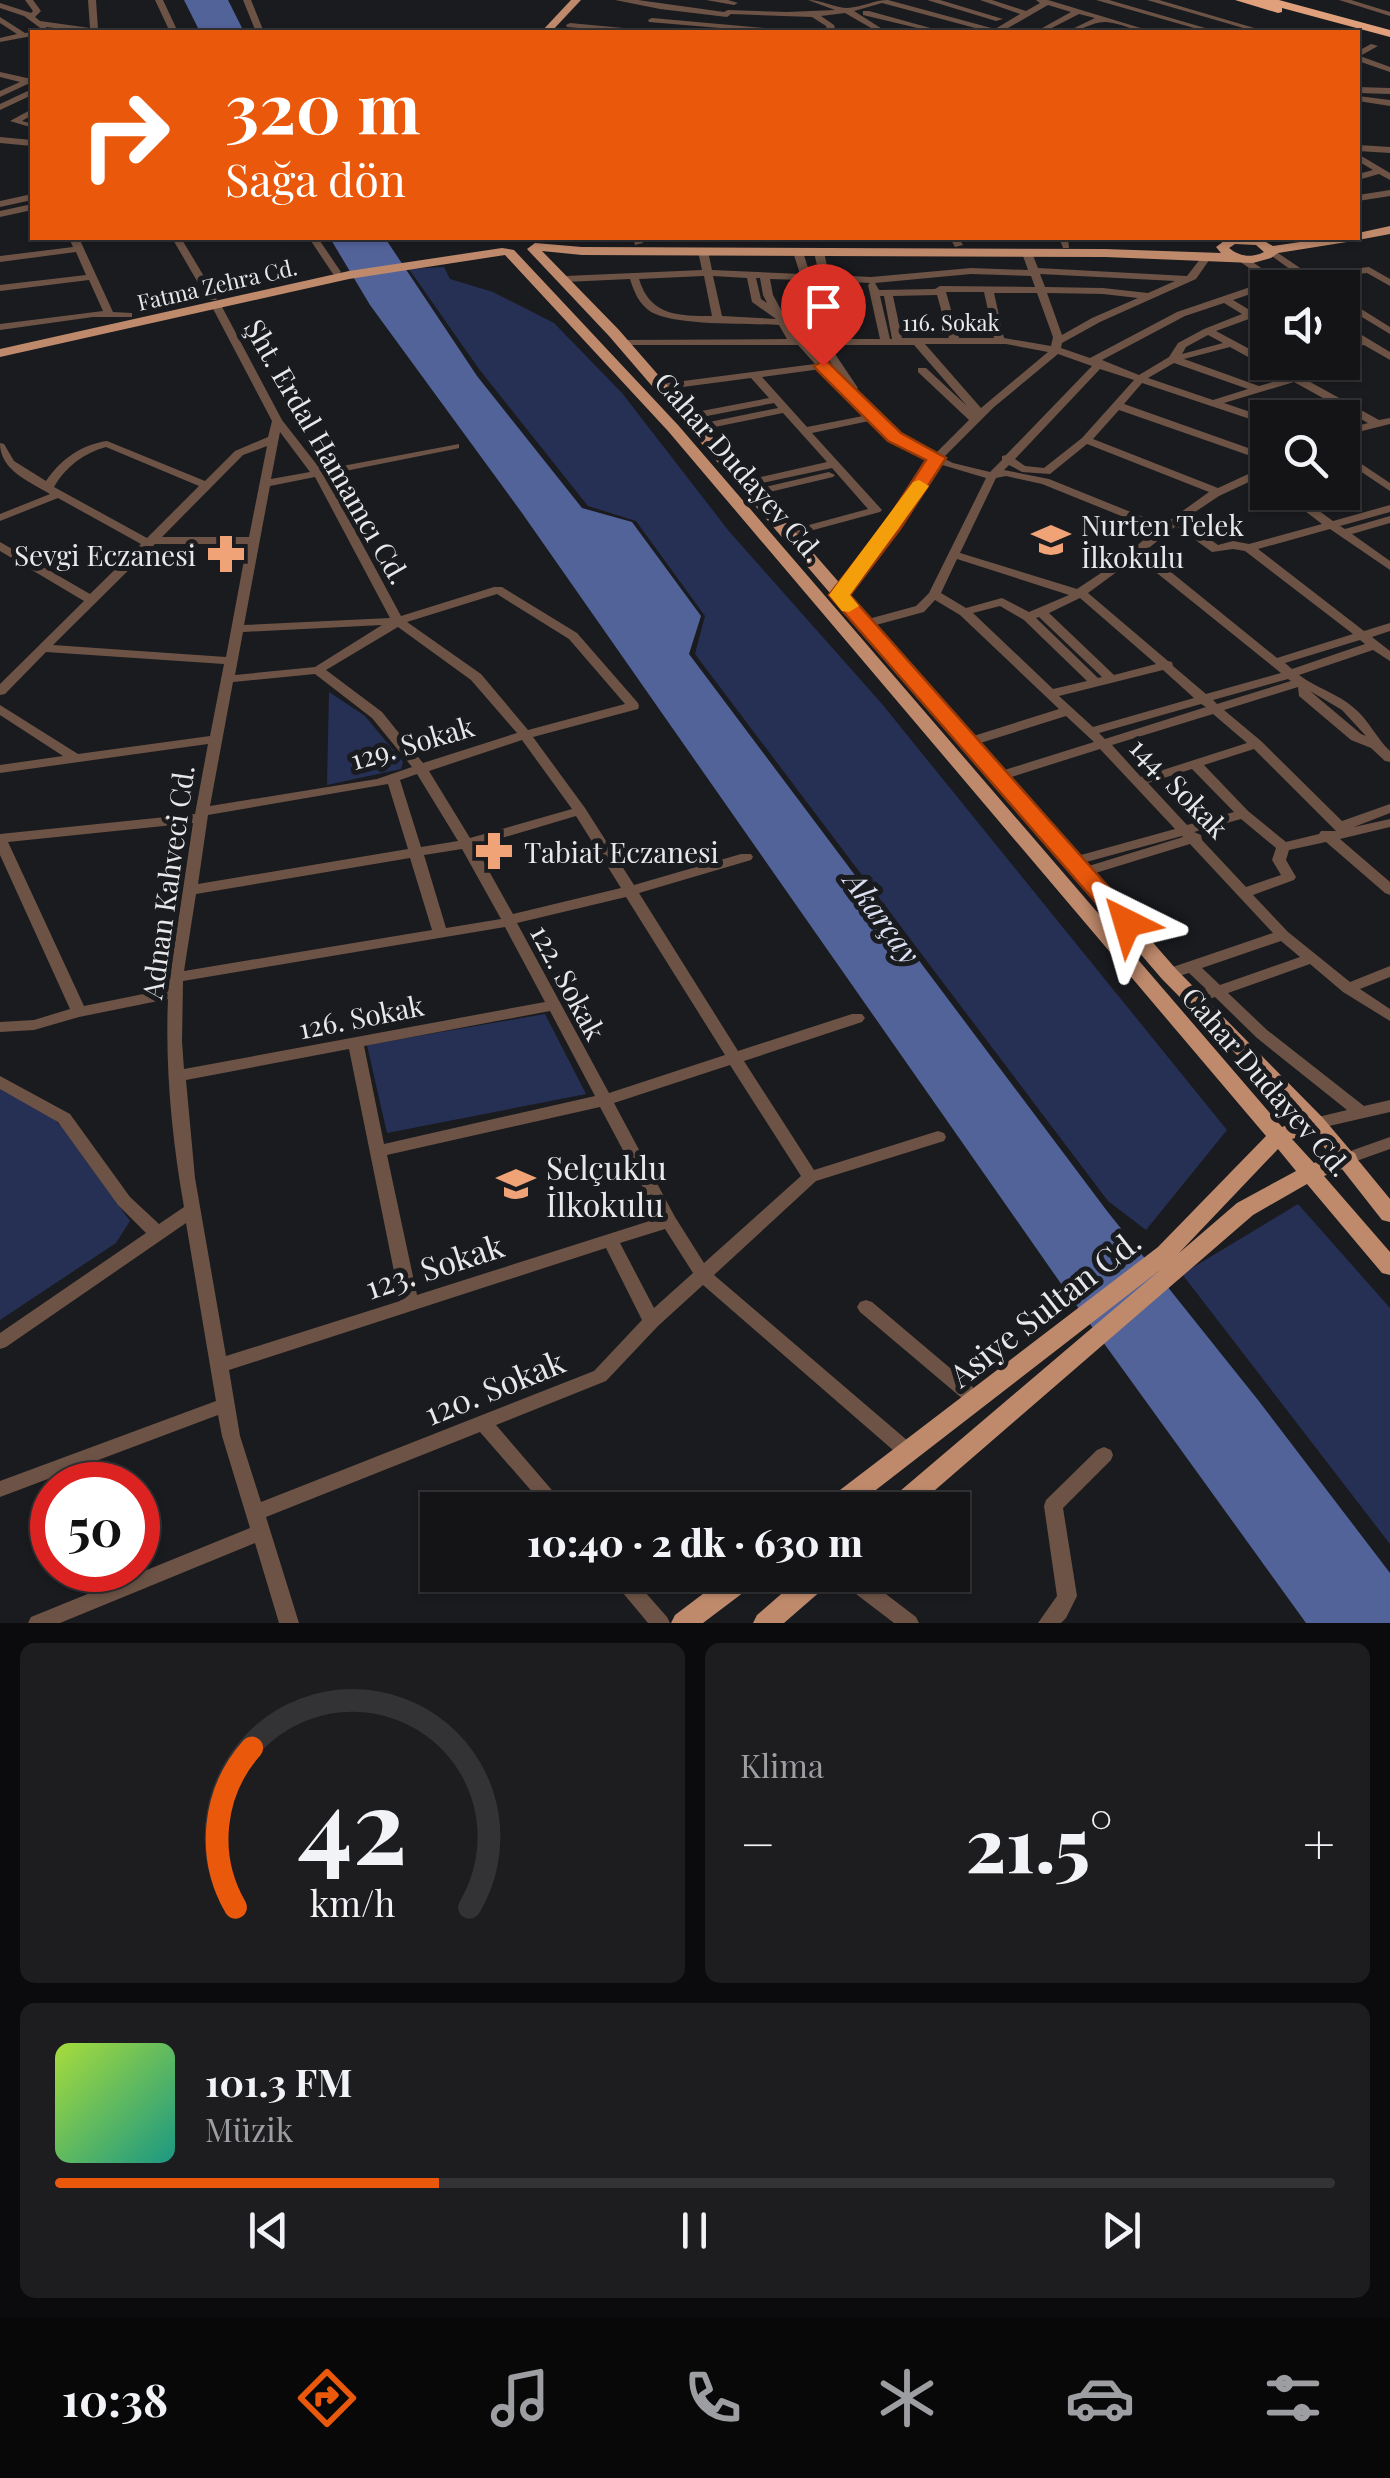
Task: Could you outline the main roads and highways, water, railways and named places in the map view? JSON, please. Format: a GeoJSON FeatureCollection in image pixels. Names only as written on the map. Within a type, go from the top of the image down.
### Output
{"type":"FeatureCollection","features":[{"type":"Feature","properties":{"kind":"highway"},"geometry":{"type":"LineString","coordinates":[[1241,0],[1350,30]]}},
{"type":"Feature","properties":{"kind":"highway"},"geometry":{"type":"LineString","coordinates":[[1266,0],[1390,38]]}},
{"type":"Feature","properties":{"kind":"highway"},"geometry":{"type":"LineString","coordinates":[[1360,33],[1390,38]]}},
{"type":"Feature","properties":{"kind":"main road"},"geometry":{"type":"LineString","coordinates":[[548,30],[576,0]]}},
{"type":"Feature","properties":{"kind":"main road"},"geometry":{"type":"LineString","coordinates":[[567,29],[592,0]]}},
{"type":"Feature","properties":{"kind":"main road"},"geometry":{"type":"LineString","coordinates":[[1360,226],[1390,221]]}},
{"type":"Feature","properties":{"kind":"main road"},"geometry":{"type":"LineString","coordinates":[[1360,236],[1390,230]]}},
{"type":"Feature","properties":{"kind":"main road"},"geometry":{"type":"LineString","coordinates":[[537,243],[704,252],[798,252],[832,243],[875,248],[957,241],[1256,240],[1272,252]]}},
{"type":"Feature","properties":{"kind":"main road"},"geometry":{"type":"LineString","coordinates":[[537,243],[832,243],[913,252],[1265,258],[1272,252],[1336,240]]}},
{"type":"Feature","properties":{"kind":"main road","name":"Fatma Zehra Cd."},"geometry":{"type":"LineString","coordinates":[[0,353],[344,272],[501,243],[537,243]]}},
{"type":"Feature","properties":{"kind":"main road","name":"Cahar Dudayev Cd."},"geometry":{"type":"LineString","coordinates":[[501,243],[673,428],[1390,1267]]}},
{"type":"Feature","properties":{"kind":"main road","name":"Cahar Dudayev Cd."},"geometry":{"type":"LineString","coordinates":[[537,243],[565,280],[1080,867],[1169,974],[1316,1123],[1390,1214]]}},
{"type":"Feature","properties":{"kind":"main road"},"geometry":{"type":"LineString","coordinates":[[1220,243],[1238,258]]}},
{"type":"Feature","properties":{"kind":"main road","name":"Fatma Zehra Cd."},"geometry":{"type":"LineString","coordinates":[[0,343],[214,301]]}},
{"type":"Feature","properties":{"kind":"main road"},"geometry":{"type":"LineString","coordinates":[[1278,1136],[1316,1123]]}},
{"type":"Feature","properties":{"kind":"main road","name":"Asiye Sultan Cd."},"geometry":{"type":"LineString","coordinates":[[1173,1260],[1278,1136]]}},
{"type":"Feature","properties":{"kind":"main road","name":"Asiye Sultan Cd."},"geometry":{"type":"LineString","coordinates":[[915,1492],[1088,1328],[1173,1260],[1245,1210],[1310,1173],[1348,1158]]}},
{"type":"Feature","properties":{"kind":"main road","name":"Asiye Sultan Cd."},"geometry":{"type":"LineString","coordinates":[[856,1492],[976,1400],[1088,1328]]}},
{"type":"Feature","properties":{"kind":"main road"},"geometry":{"type":"LineString","coordinates":[[684,1623],[725,1592]]}},
{"type":"Feature","properties":{"kind":"main road"},"geometry":{"type":"LineString","coordinates":[[766,1623],[802,1592]]}},
{"type":"Feature","properties":{"kind":"water"},"geometry":{"type":"Polygon","coordinates":[[[184,0],[228,0],[243,30],[199,30],[184,0]]]}},
{"type":"Feature","properties":{"kind":"water","name":"Akarçay"},"geometry":{"type":"Polygon","coordinates":[[[331,240],[386,240],[477,376],[582,508],[632,522],[701,616],[689,654],[1107,1211],[1390,1573],[1390,1623],[1306,1623],[1064,1288],[522,513],[370,305],[331,240]]]}},
{"type":"Feature","properties":{"kind":"place","name":"Nurten Telek İlkokulu"},"geometry":{"type":"Point","coordinates":[1051,540]}},
{"type":"Feature","properties":{"kind":"place","name":"Sevgi Eczanesi"},"geometry":{"type":"Point","coordinates":[226,554]}},
{"type":"Feature","properties":{"kind":"place","name":"Tabiat Eczanesi"},"geometry":{"type":"Point","coordinates":[494,851]}},
{"type":"Feature","properties":{"kind":"place","name":"Selçuklu İlkokulu"},"geometry":{"type":"Point","coordinates":[516,1184]}}]}
